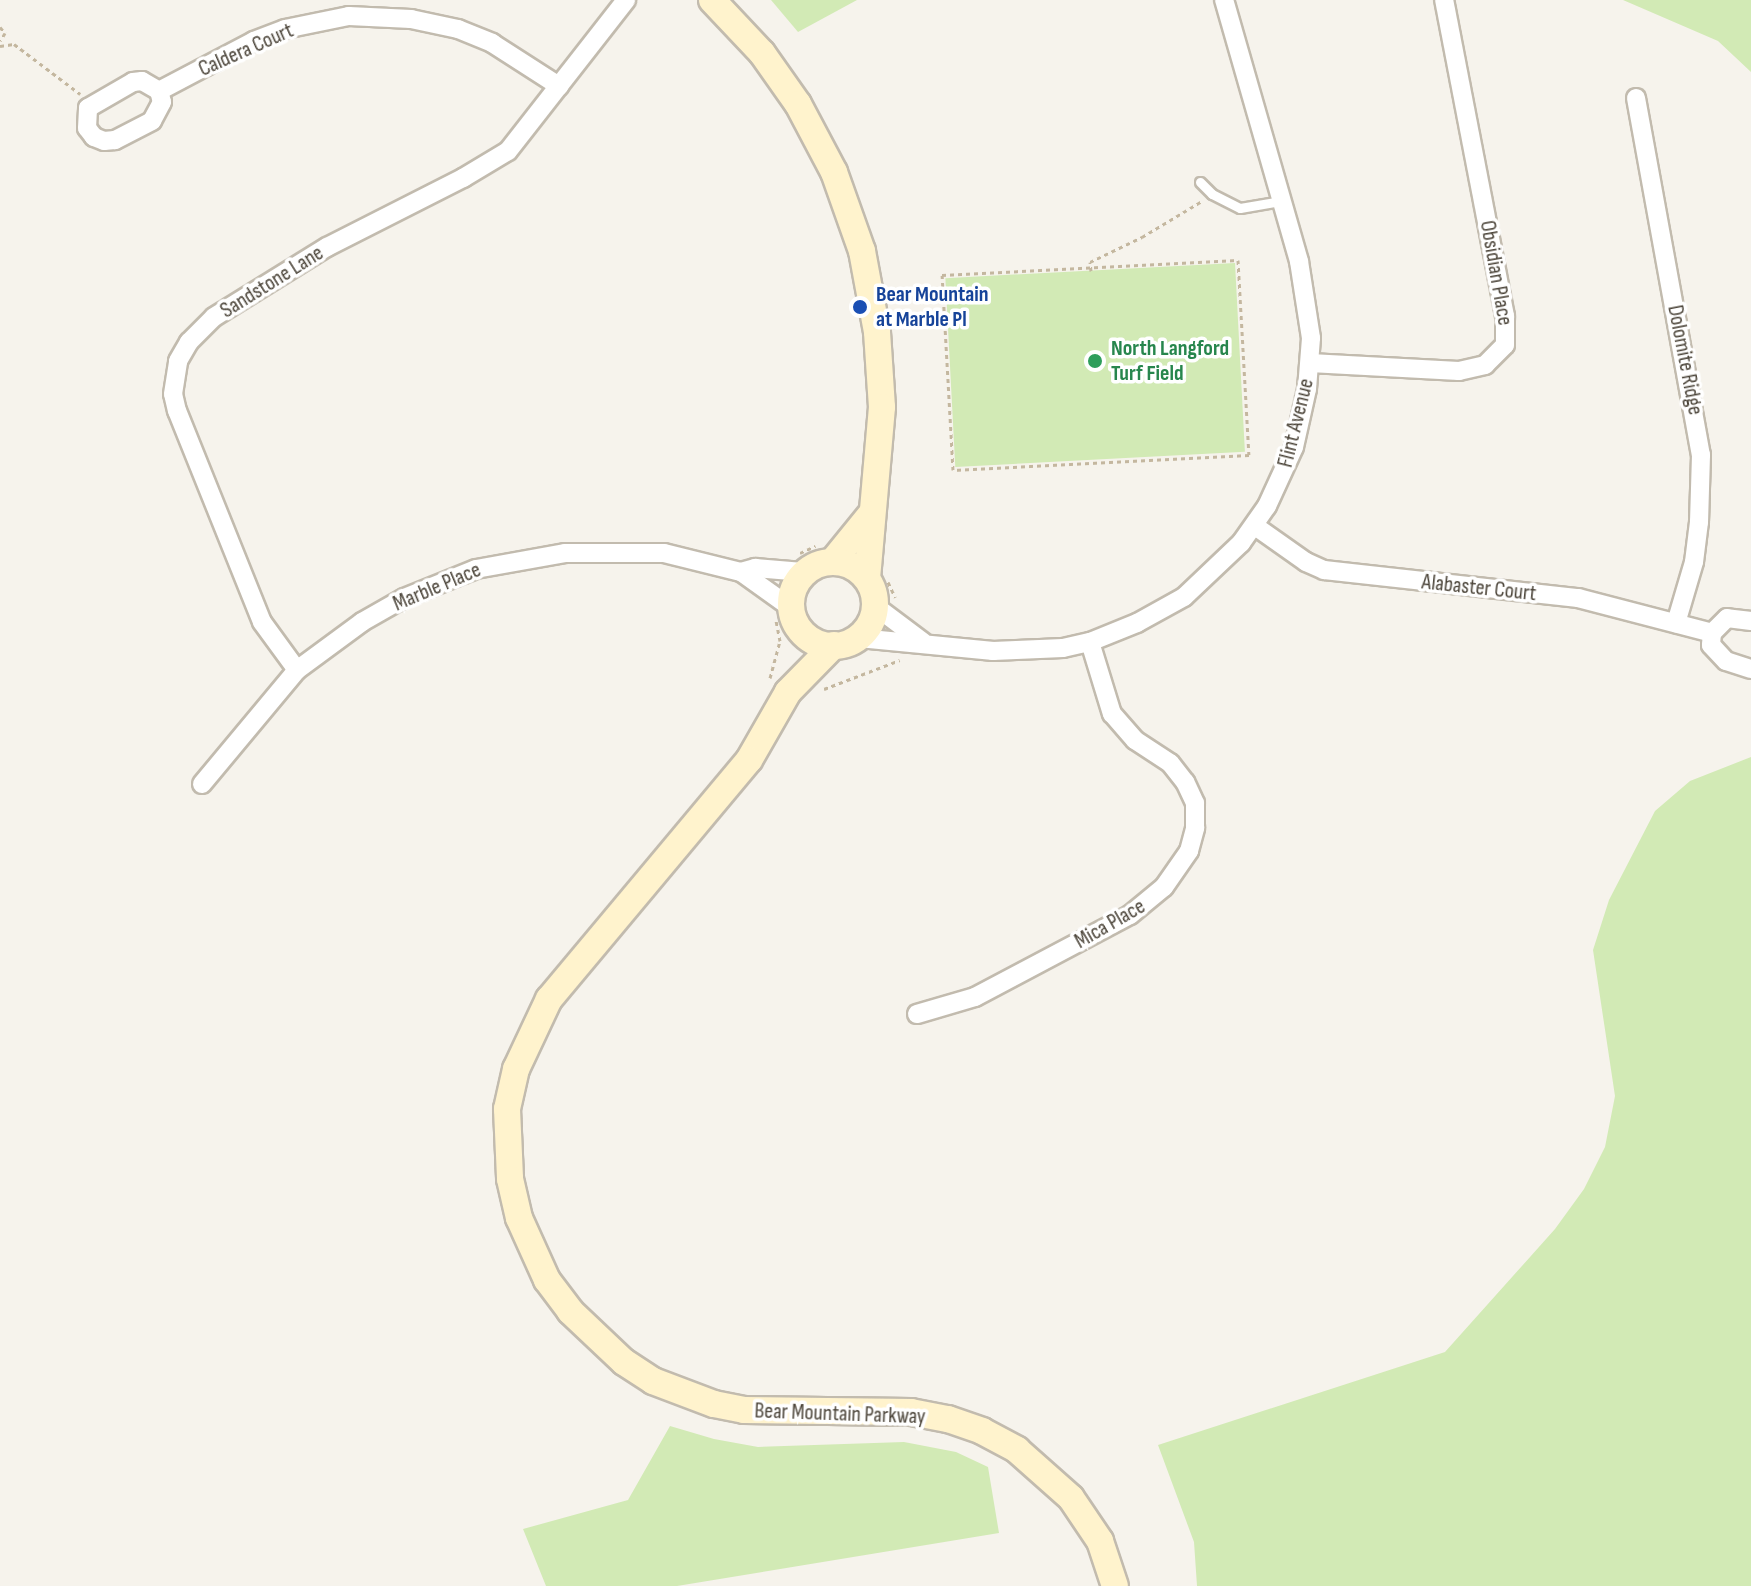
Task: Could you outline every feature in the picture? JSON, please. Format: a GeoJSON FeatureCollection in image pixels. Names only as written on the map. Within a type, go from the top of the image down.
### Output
{"type":"FeatureCollection","features":[{"type":"Feature","properties":{"kind":"street","name":"Sandstone Lane"},"geometry":{"type":"LineString","coordinates":[[297,670],[262,622],[177,411],[173,394],[178,361],[189,342],[214,317],[327,247],[497,159],[515,142],[626,0]]}},
{"type":"Feature","properties":{"kind":"street"},"geometry":{"type":"LineString","coordinates":[[712,0],[762,53],[798,104],[834,172],[855,228],[873,303],[882,382],[881,433],[871,514],[877,576],[886,603]]}},
{"type":"Feature","properties":{"kind":"street","name":"Flint Avenue"},"geometry":{"type":"LineString","coordinates":[[846,642],[918,649],[1031,651],[1090,642],[1137,623],[1184,597],[1224,561],[1255,526],[1294,447],[1310,363],[1306,295],[1224,0]]}},
{"type":"Feature","properties":{"kind":"street","name":"Obsidian Place"},"geometry":{"type":"LineString","coordinates":[[1310,363],[1459,371],[1485,365],[1505,345],[1505,316],[1444,0]]}},
{"type":"Feature","properties":{"kind":"street","name":"Caldera Court"},"geometry":{"type":"LineString","coordinates":[[159,91],[275,33],[349,16],[411,19],[458,29],[492,43],[559,86]]}},
{"type":"Feature","properties":{"kind":"street","name":"Dolomite Ridge"},"geometry":{"type":"LineString","coordinates":[[1636,98],[1701,455],[1694,562],[1676,623]]}},
{"type":"Feature","properties":{"kind":"street"},"geometry":{"type":"LineString","coordinates":[[796,564],[828,551],[871,514]]}},
{"type":"Feature","properties":{"kind":"street","name":"Alabaster Court"},"geometry":{"type":"LineString","coordinates":[[1255,526],[1306,562],[1324,570],[1578,598],[1712,633]]}},
{"type":"Feature","properties":{"kind":"street"},"geometry":{"type":"LineString","coordinates":[[828,551],[846,564],[877,576]]}},
{"type":"Feature","properties":{"kind":"street","name":"Marble Place"},"geometry":{"type":"LineString","coordinates":[[202,784],[297,670],[362,622],[404,598],[446,580],[501,562],[565,553],[664,553],[741,572],[796,564]]}},
{"type":"Feature","properties":{"kind":"street","name":"Bear Mountain Parkway"},"geometry":{"type":"LineString","coordinates":[[788,692],[787,617],[796,564]]}},
{"type":"Feature","properties":{"kind":"street","name":"Marble Place"},"geometry":{"type":"LineString","coordinates":[[741,572],[787,617]]}},
{"type":"Feature","properties":{"kind":"street","name":"Flint Avenue"},"geometry":{"type":"LineString","coordinates":[[886,603],[918,649]]}},
{"type":"Feature","properties":{"kind":"street","name":"Bear Mountain Parkway"},"geometry":{"type":"LineString","coordinates":[[886,603],[870,625],[788,692],[749,760],[566,975],[532,1032],[516,1069],[507,1109],[508,1167],[519,1218],[547,1280],[570,1311],[624,1362],[653,1381],[714,1404],[744,1410],[911,1412],[948,1419],[982,1431],[1017,1450],[1071,1498],[1100,1541],[1115,1586]]}},
{"type":"Feature","properties":{"kind":"street"},"geometry":{"type":"LineString","coordinates":[[787,617],[822,644],[846,642]]}},
{"type":"Feature","properties":{"kind":"street"},"geometry":{"type":"LineString","coordinates":[[1751,621],[1727,618],[1712,633],[1716,655],[1751,669]]}},
{"type":"Feature","properties":{"kind":"street","name":"Mica Place"},"geometry":{"type":"LineString","coordinates":[[917,1014],[975,997],[1130,915],[1164,887],[1189,851],[1195,828],[1195,803],[1185,782],[1170,763],[1135,740],[1112,714],[1090,642]]}},
{"type":"Feature","properties":{"kind":"lane"},"geometry":{"type":"LineString","coordinates":[[1200,182],[1212,194],[1240,208],[1281,201]]}},
{"type":"Feature","properties":{"kind":"path"},"geometry":{"type":"LineString","coordinates":[[0,27],[5,33],[0,43],[14,44],[83,96]]}},
{"type":"Feature","properties":{"kind":"path"},"geometry":{"type":"LineString","coordinates":[[1091,269],[1090,262],[1171,221],[1212,194]]}},
{"type":"Feature","properties":{"kind":"path"},"geometry":{"type":"LineString","coordinates":[[1238,260],[1249,455],[953,470],[942,275],[1091,269],[1238,260]]}},
{"type":"Feature","properties":{"kind":"path"},"geometry":{"type":"LineString","coordinates":[[796,564],[828,551]]}},
{"type":"Feature","properties":{"kind":"path"},"geometry":{"type":"LineString","coordinates":[[877,576],[886,603]]}},
{"type":"Feature","properties":{"kind":"path"},"geometry":{"type":"LineString","coordinates":[[768,674],[787,617]]}},
{"type":"Feature","properties":{"kind":"path"},"geometry":{"type":"LineString","coordinates":[[818,691],[918,649]]}},
{"type":"Feature","properties":{"kind":"green space"},"geometry":{"type":"Polygon","coordinates":[[[771,0],[857,0],[798,32],[771,0]]]}},
{"type":"Feature","properties":{"kind":"green space"},"geometry":{"type":"Polygon","coordinates":[[[1623,0],[1751,0],[1751,72],[1718,41],[1623,0]]]}},
{"type":"Feature","properties":{"kind":"green space","name":"North Langford Turf Field"},"geometry":{"type":"Polygon","coordinates":[[[1235,263],[1245,452],[955,467],[945,278],[1235,263]]]}},
{"type":"Feature","properties":{"kind":"green space"},"geometry":{"type":"Polygon","coordinates":[[[1751,757],[1751,1586],[1197,1586],[1194,1542],[1158,1445],[1445,1352],[1555,1229],[1584,1189],[1605,1147],[1615,1096],[1593,950],[1609,900],[1655,811],[1690,781],[1751,757]]]}},
{"type":"Feature","properties":{"kind":"green space"},"geometry":{"type":"Polygon","coordinates":[[[670,1426],[714,1439],[758,1447],[904,1442],[956,1452],[988,1467],[999,1533],[677,1586],[546,1586],[523,1529],[628,1500],[670,1426]]]}},
{"type":"Feature","properties":{"kind":"place","name":"Bear Mountain at Marble Pl"},"geometry":{"type":"Point","coordinates":[860,307]}},
{"type":"Feature","properties":{"kind":"place","name":"North Langford Turf Field"},"geometry":{"type":"Point","coordinates":[1095,361]}}]}
